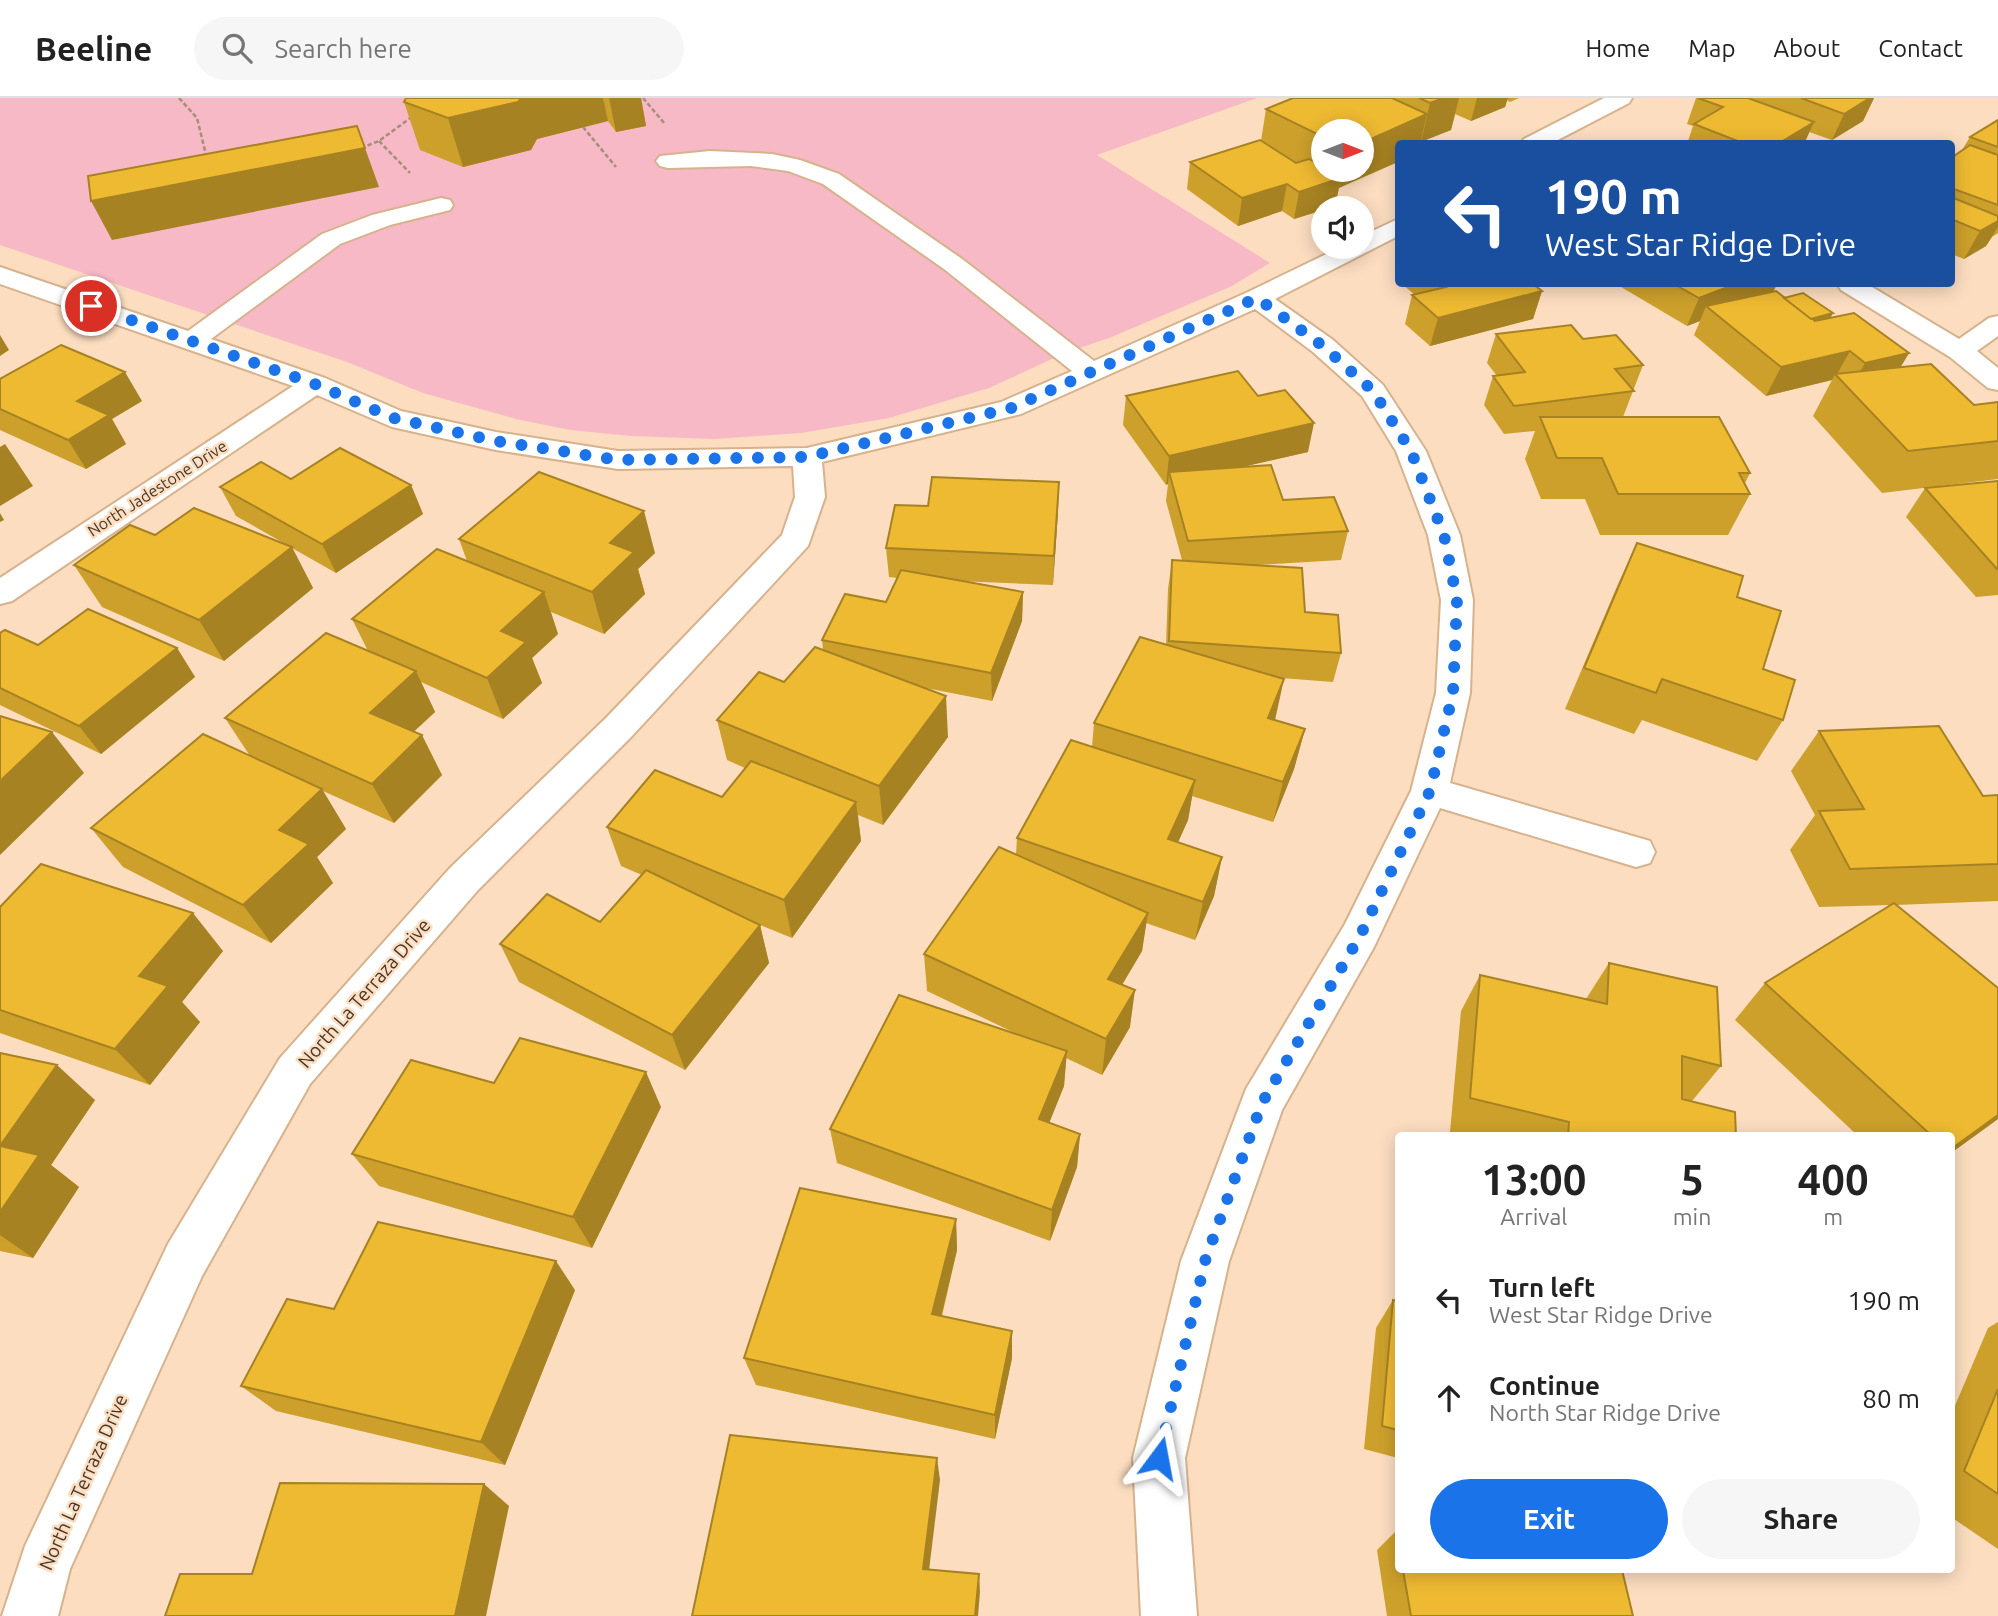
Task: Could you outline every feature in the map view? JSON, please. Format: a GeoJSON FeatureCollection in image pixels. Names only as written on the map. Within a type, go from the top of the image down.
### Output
{"type":"FeatureCollection","features":[{"type":"Feature","properties":{"kind":"street"},"geometry":{"type":"LineString","coordinates":[[1539,140],[1621,98]]}},
{"type":"Feature","properties":{"kind":"street"},"geometry":{"type":"LineString","coordinates":[[1556,130],[1580,140]]}},
{"type":"Feature","properties":{"kind":"street"},"geometry":{"type":"LineString","coordinates":[[668,160],[770,160],[824,175],[953,264],[1092,373]]}},
{"type":"Feature","properties":{"kind":"street"},"geometry":{"type":"LineString","coordinates":[[190,342],[331,239],[360,227],[441,205]]}},
{"type":"Feature","properties":{"kind":"street"},"geometry":{"type":"LineString","coordinates":[[1374,239],[1395,228]]}},
{"type":"Feature","properties":{"kind":"street"},"geometry":{"type":"LineString","coordinates":[[0,275],[315,384],[393,418],[496,441],[618,460],[807,457],[1011,408],[1257,298],[1335,259]]}},
{"type":"Feature","properties":{"kind":"street"},"geometry":{"type":"LineString","coordinates":[[1855,287],[1960,351],[1998,382]]}},
{"type":"Feature","properties":{"kind":"street"},"geometry":{"type":"LineString","coordinates":[[1170,1616],[1159,1458],[1205,1261],[1262,1103],[1360,936],[1430,791],[1453,693],[1457,600],[1444,535],[1411,451],[1373,391],[1323,346],[1257,298]]}},
{"type":"Feature","properties":{"kind":"street"},"geometry":{"type":"LineString","coordinates":[[1960,351],[1998,324]]}},
{"type":"Feature","properties":{"kind":"street","name":"North Jadestone Drive"},"geometry":{"type":"LineString","coordinates":[[0,593],[315,384]]}},
{"type":"Feature","properties":{"kind":"street","name":"North La Terraza Drive"},"geometry":{"type":"LineString","coordinates":[[30,1616],[44,1565],[185,1260],[295,1071],[464,879],[619,727],[797,538],[810,497],[807,457]]}},
{"type":"Feature","properties":{"kind":"street"},"geometry":{"type":"LineString","coordinates":[[1430,791],[1636,852]]}},
{"type":"Feature","properties":{"kind":"path"},"geometry":{"type":"LineString","coordinates":[[179,98],[197,118],[210,170]]}},
{"type":"Feature","properties":{"kind":"path"},"geometry":{"type":"LineString","coordinates":[[356,150],[379,141],[408,118],[421,114]]}},
{"type":"Feature","properties":{"kind":"path"},"geometry":{"type":"LineString","coordinates":[[583,127],[616,167]]}},
{"type":"Feature","properties":{"kind":"shaded area"},"geometry":{"type":"Polygon","coordinates":[[[0,98],[1257,98],[1097,155],[1270,263],[1230,287],[1109,338],[1065,353],[989,388],[889,418],[801,433],[714,439],[630,436],[570,430],[516,419],[423,393],[347,362],[0,245],[0,98]]]}},
{"type":"Feature","properties":{"kind":"building"},"geometry":{"type":"Polygon","coordinates":[[[406,98],[521,98],[518,102],[448,118],[404,102],[406,98]]]}},
{"type":"Feature","properties":{"kind":"building"},"geometry":{"type":"Polygon","coordinates":[[[1293,98],[1392,98],[1427,114],[1374,138],[1374,119],[1311,119],[1311,131],[1266,109],[1293,98]]]}},
{"type":"Feature","properties":{"kind":"building"},"geometry":{"type":"Polygon","coordinates":[[[1419,98],[1444,98],[1430,103],[1419,98]]]}},
{"type":"Feature","properties":{"kind":"building"},"geometry":{"type":"Polygon","coordinates":[[[1698,98],[1748,98],[1814,122],[1785,140],[1735,140],[1694,124],[1723,107],[1698,98]]]}},
{"type":"Feature","properties":{"kind":"building"},"geometry":{"type":"Polygon","coordinates":[[[1801,98],[1870,98],[1844,114],[1801,98]]]}},
{"type":"Feature","properties":{"kind":"building"},"geometry":{"type":"Polygon","coordinates":[[[1998,120],[1998,147],[1970,137],[1998,120]]]}},
{"type":"Feature","properties":{"kind":"building"},"geometry":{"type":"Polygon","coordinates":[[[357,126],[365,148],[91,201],[88,176],[357,126]]]}},
{"type":"Feature","properties":{"kind":"building"},"geometry":{"type":"Polygon","coordinates":[[[1260,140],[1296,163],[1311,160],[1311,182],[1329,182],[1299,192],[1287,184],[1242,198],[1190,162],[1260,140]]]}},
{"type":"Feature","properties":{"kind":"building"},"geometry":{"type":"Polygon","coordinates":[[[1970,145],[1998,155],[1998,205],[1955,189],[1955,155],[1970,145]]]}},
{"type":"Feature","properties":{"kind":"building"},"geometry":{"type":"Polygon","coordinates":[[[1955,199],[1998,216],[1998,221],[1980,231],[1955,221],[1955,199]]]}},
{"type":"Feature","properties":{"kind":"building"},"geometry":{"type":"Polygon","coordinates":[[[1446,287],[1537,287],[1542,291],[1438,318],[1412,295],[1446,287]]]}},
{"type":"Feature","properties":{"kind":"building"},"geometry":{"type":"Polygon","coordinates":[[[1679,287],[1728,287],[1699,298],[1679,287]]]}},
{"type":"Feature","properties":{"kind":"building"},"geometry":{"type":"Polygon","coordinates":[[[1776,291],[1815,321],[1854,313],[1909,353],[1865,363],[1850,351],[1781,367],[1706,306],[1776,291]]]}},
{"type":"Feature","properties":{"kind":"building"},"geometry":{"type":"Polygon","coordinates":[[[1803,293],[1833,313],[1811,319],[1784,298],[1803,293]]]}},
{"type":"Feature","properties":{"kind":"building"},"geometry":{"type":"Polygon","coordinates":[[[1571,325],[1583,339],[1616,335],[1643,365],[1615,369],[1634,391],[1514,406],[1493,376],[1525,372],[1496,334],[1571,325]]]}},
{"type":"Feature","properties":{"kind":"building"},"geometry":{"type":"Polygon","coordinates":[[[61,345],[125,372],[77,401],[109,415],[68,440],[0,409],[0,379],[61,345]]]}},
{"type":"Feature","properties":{"kind":"building"},"geometry":{"type":"Polygon","coordinates":[[[1931,364],[1974,405],[1998,402],[1998,441],[1908,451],[1835,374],[1931,364]]]}},
{"type":"Feature","properties":{"kind":"building"},"geometry":{"type":"Polygon","coordinates":[[[1238,371],[1258,396],[1285,390],[1314,423],[1169,456],[1126,396],[1238,371]]]}},
{"type":"Feature","properties":{"kind":"building"},"geometry":{"type":"Polygon","coordinates":[[[1540,417],[1719,417],[1750,473],[1739,473],[1750,494],[1618,494],[1602,458],[1557,458],[1540,417]]]}},
{"type":"Feature","properties":{"kind":"building"},"geometry":{"type":"Polygon","coordinates":[[[340,448],[411,485],[322,544],[220,487],[261,462],[291,479],[340,448]]]}},
{"type":"Feature","properties":{"kind":"building"},"geometry":{"type":"Polygon","coordinates":[[[1271,465],[1283,500],[1334,497],[1348,531],[1188,541],[1169,472],[1271,465]]]}},
{"type":"Feature","properties":{"kind":"building"},"geometry":{"type":"Polygon","coordinates":[[[539,472],[644,511],[610,543],[634,552],[592,592],[459,539],[539,472]]]}},
{"type":"Feature","properties":{"kind":"building"},"geometry":{"type":"Polygon","coordinates":[[[932,477],[1059,482],[1054,556],[886,548],[895,505],[928,506],[932,477]]]}},
{"type":"Feature","properties":{"kind":"building"},"geometry":{"type":"Polygon","coordinates":[[[1998,481],[1998,568],[1997,569],[1925,488],[1998,481]]]}},
{"type":"Feature","properties":{"kind":"building"},"geometry":{"type":"Polygon","coordinates":[[[194,508],[292,547],[199,620],[74,565],[130,525],[155,535],[194,508]]]}},
{"type":"Feature","properties":{"kind":"building"},"geometry":{"type":"Polygon","coordinates":[[[1637,543],[1743,576],[1737,597],[1781,611],[1763,669],[1795,680],[1783,720],[1662,679],[1656,693],[1584,668],[1637,543]]]}},
{"type":"Feature","properties":{"kind":"building"},"geometry":{"type":"Polygon","coordinates":[[[437,549],[544,592],[501,631],[526,642],[487,678],[352,619],[437,549]]]}},
{"type":"Feature","properties":{"kind":"building"},"geometry":{"type":"Polygon","coordinates":[[[1172,560],[1302,568],[1305,612],[1338,615],[1341,653],[1169,641],[1172,560]]]}},
{"type":"Feature","properties":{"kind":"building"},"geometry":{"type":"Polygon","coordinates":[[[901,570],[1023,592],[991,673],[822,640],[845,594],[886,602],[901,570]]]}},
{"type":"Feature","properties":{"kind":"building"},"geometry":{"type":"Polygon","coordinates":[[[88,609],[177,648],[79,726],[0,688],[0,633],[5,630],[38,645],[88,609]]]}},
{"type":"Feature","properties":{"kind":"building"},"geometry":{"type":"Polygon","coordinates":[[[326,633],[416,671],[370,713],[422,735],[372,784],[225,718],[326,633]]]}},
{"type":"Feature","properties":{"kind":"building"},"geometry":{"type":"Polygon","coordinates":[[[1140,637],[1284,679],[1268,718],[1305,729],[1283,782],[1094,723],[1140,637]]]}},
{"type":"Feature","properties":{"kind":"building"},"geometry":{"type":"Polygon","coordinates":[[[815,647],[946,696],[879,786],[717,720],[759,672],[784,682],[815,647]]]}},
{"type":"Feature","properties":{"kind":"building"},"geometry":{"type":"Polygon","coordinates":[[[0,716],[52,732],[0,781],[0,716]]]}},
{"type":"Feature","properties":{"kind":"building"},"geometry":{"type":"Polygon","coordinates":[[[1939,726],[1983,796],[1998,795],[1998,864],[1850,869],[1819,811],[1864,809],[1819,731],[1939,726]]]}},
{"type":"Feature","properties":{"kind":"building"},"geometry":{"type":"Polygon","coordinates":[[[203,734],[322,789],[279,830],[309,844],[243,905],[91,828],[203,734]]]}},
{"type":"Feature","properties":{"kind":"building"},"geometry":{"type":"Polygon","coordinates":[[[1071,740],[1195,780],[1168,839],[1222,857],[1203,902],[1017,838],[1071,740]]]}},
{"type":"Feature","properties":{"kind":"building"},"geometry":{"type":"Polygon","coordinates":[[[751,761],[856,802],[784,900],[607,827],[655,770],[722,797],[751,761]]]}},
{"type":"Feature","properties":{"kind":"building"},"geometry":{"type":"Polygon","coordinates":[[[999,847],[1148,913],[1108,979],[1135,990],[1106,1039],[924,954],[999,847]]]}},
{"type":"Feature","properties":{"kind":"building"},"geometry":{"type":"Polygon","coordinates":[[[41,864],[193,913],[139,976],[168,986],[115,1049],[0,1010],[0,907],[41,864]]]}},
{"type":"Feature","properties":{"kind":"building"},"geometry":{"type":"Polygon","coordinates":[[[646,870],[760,925],[672,1035],[500,944],[547,894],[600,922],[646,870]]]}},
{"type":"Feature","properties":{"kind":"building"},"geometry":{"type":"Polygon","coordinates":[[[1894,903],[1998,988],[1998,1115],[1955,1146],[1955,1132],[1928,1132],[1765,983],[1894,903]]]}},
{"type":"Feature","properties":{"kind":"building"},"geometry":{"type":"Polygon","coordinates":[[[1609,963],[1717,987],[1721,1066],[1682,1056],[1682,1099],[1735,1112],[1736,1132],[1568,1132],[1569,1122],[1470,1098],[1480,975],[1607,1004],[1609,963]]]}},
{"type":"Feature","properties":{"kind":"building"},"geometry":{"type":"Polygon","coordinates":[[[899,995],[1067,1051],[1039,1119],[1080,1134],[1052,1210],[830,1129],[899,995]]]}},
{"type":"Feature","properties":{"kind":"building"},"geometry":{"type":"Polygon","coordinates":[[[520,1038],[646,1072],[573,1217],[352,1154],[411,1060],[494,1083],[520,1038]]]}},
{"type":"Feature","properties":{"kind":"building"},"geometry":{"type":"Polygon","coordinates":[[[0,1053],[57,1065],[0,1146],[0,1053]]]}},
{"type":"Feature","properties":{"kind":"building"},"geometry":{"type":"Polygon","coordinates":[[[0,1146],[39,1155],[0,1212],[0,1146]]]}},
{"type":"Feature","properties":{"kind":"building"},"geometry":{"type":"Polygon","coordinates":[[[800,1188],[956,1219],[932,1314],[1012,1331],[995,1415],[744,1358],[800,1188]]]}},
{"type":"Feature","properties":{"kind":"building"},"geometry":{"type":"Polygon","coordinates":[[[378,1222],[556,1261],[481,1442],[241,1386],[287,1299],[334,1309],[378,1222]]]}},
{"type":"Feature","properties":{"kind":"building"},"geometry":{"type":"Polygon","coordinates":[[[1393,1300],[1395,1429],[1382,1426],[1393,1300]]]}},
{"type":"Feature","properties":{"kind":"building"},"geometry":{"type":"Polygon","coordinates":[[[1998,1389],[1998,1494],[1964,1471],[1998,1389]]]}},
{"type":"Feature","properties":{"kind":"building"},"geometry":{"type":"Polygon","coordinates":[[[730,1435],[937,1458],[923,1569],[979,1574],[975,1616],[692,1616],[730,1435]]]}},
{"type":"Feature","properties":{"kind":"building"},"geometry":{"type":"Polygon","coordinates":[[[280,1483],[484,1484],[455,1616],[165,1616],[180,1574],[252,1574],[280,1483]]]}},
{"type":"Feature","properties":{"kind":"building"},"geometry":{"type":"Polygon","coordinates":[[[1404,1573],[1623,1573],[1633,1616],[1411,1616],[1404,1573]]]}},
{"type":"Feature","properties":{"kind":"route"},"geometry":{"type":"LineString","coordinates":[[91,306],[315,384],[393,418],[496,441],[618,460],[807,457],[1011,408],[1257,298],[1323,346],[1373,391],[1411,451],[1444,535],[1457,600],[1453,693],[1430,791],[1360,936],[1262,1103],[1205,1261],[1159,1458]]}}]}
